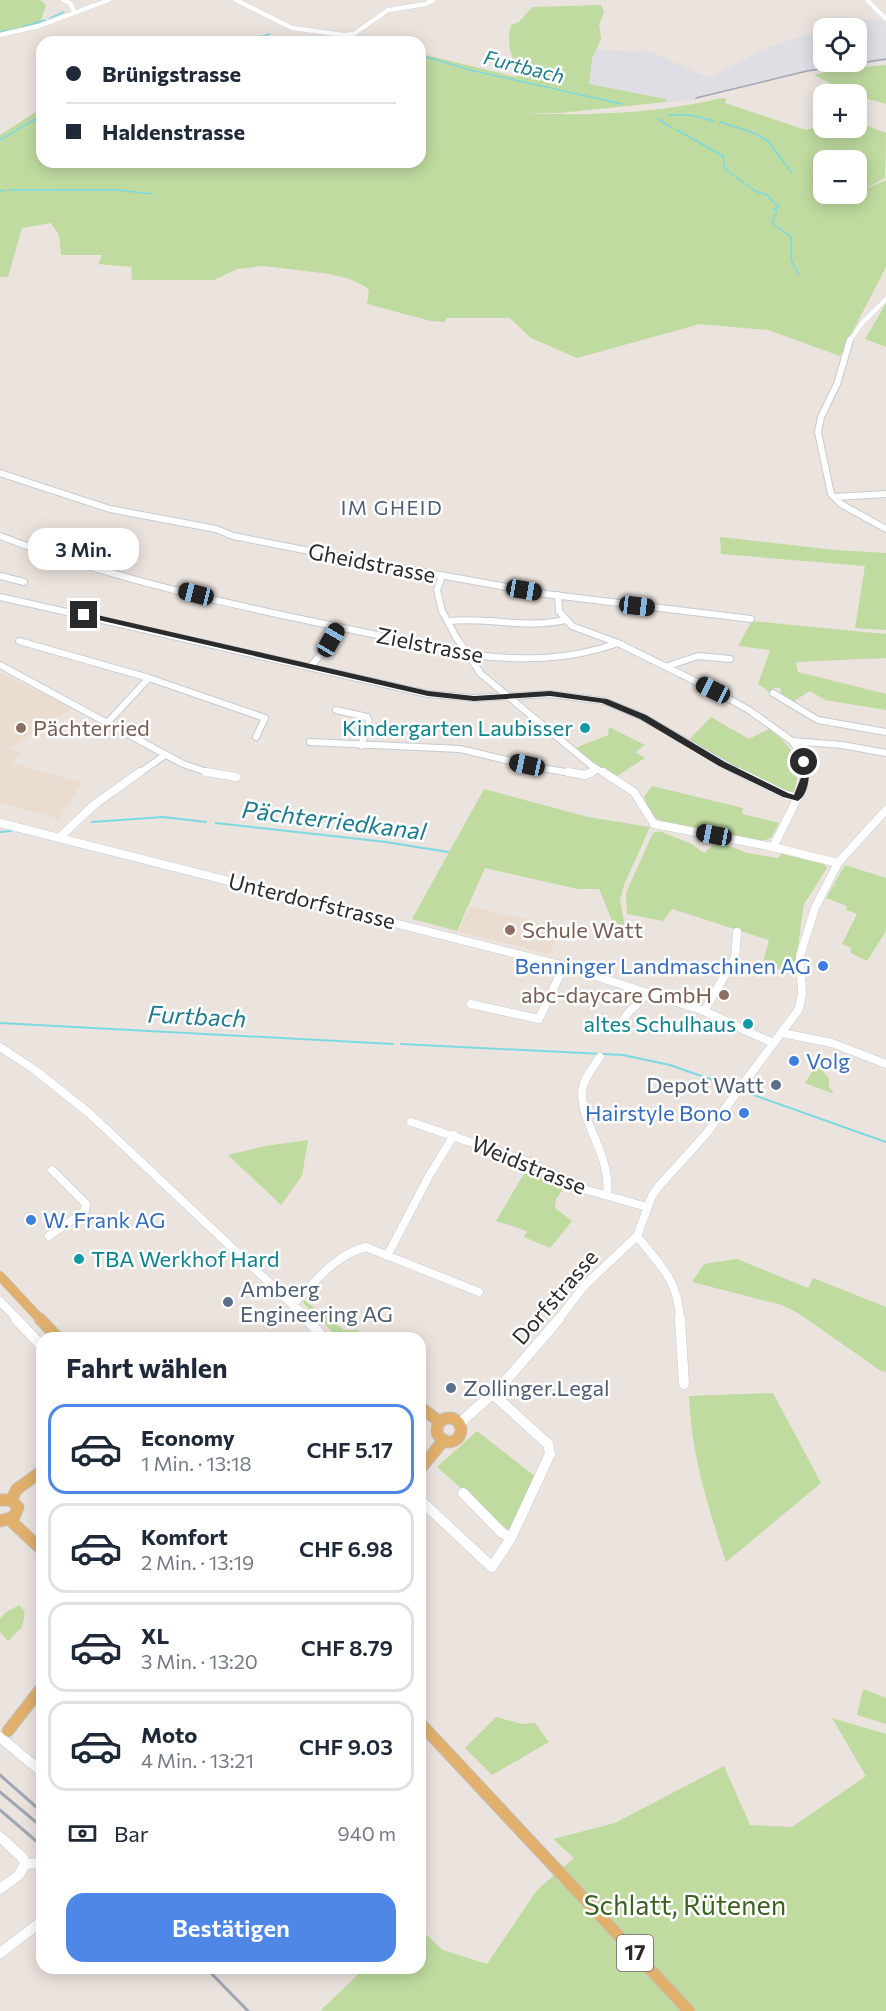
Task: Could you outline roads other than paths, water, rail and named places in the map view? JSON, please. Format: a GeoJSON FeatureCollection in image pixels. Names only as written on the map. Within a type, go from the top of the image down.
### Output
{"type":"FeatureCollection","features":[{"type":"Feature","properties":{"kind":"main road"},"geometry":{"type":"LineString","coordinates":[[0,1276],[52,1332]]}},
{"type":"Feature","properties":{"kind":"main road"},"geometry":{"type":"LineString","coordinates":[[426,1412],[440,1422],[453,1419],[460,1424],[462,1430],[459,1437],[452,1441],[444,1440],[436,1432],[440,1422]]}},
{"type":"Feature","properties":{"kind":"main road"},"geometry":{"type":"LineString","coordinates":[[426,1462],[444,1440]]}},
{"type":"Feature","properties":{"kind":"main road"},"geometry":{"type":"LineString","coordinates":[[36,1475],[5,1500],[18,1507],[16,1514],[5,1520],[36,1545]]}},
{"type":"Feature","properties":{"kind":"main road"},"geometry":{"type":"LineString","coordinates":[[4,1734],[36,1694]]}},
{"type":"Feature","properties":{"kind":"main road","name":"17"},"geometry":{"type":"LineString","coordinates":[[426,1729],[689,2011]]}},
{"type":"Feature","properties":{"kind":"street"},"geometry":{"type":"LineString","coordinates":[[63,0],[70,3],[74,11]]}},
{"type":"Feature","properties":{"kind":"street"},"geometry":{"type":"LineString","coordinates":[[0,35],[39,26],[74,11],[110,0]]}},
{"type":"Feature","properties":{"kind":"street"},"geometry":{"type":"LineString","coordinates":[[236,0],[292,28],[344,35],[354,34],[388,10],[433,0]]}},
{"type":"Feature","properties":{"kind":"street"},"geometry":{"type":"LineString","coordinates":[[867,0],[886,19]]}},
{"type":"Feature","properties":{"kind":"street"},"geometry":{"type":"LineString","coordinates":[[886,299],[862,323],[850,340],[837,384],[818,426],[827,482],[834,497],[850,510],[886,529]]}},
{"type":"Feature","properties":{"kind":"street","name":"Gheidstrasse"},"geometry":{"type":"LineString","coordinates":[[0,473],[110,509],[216,529],[233,536],[330,555],[558,595],[751,619]]}},
{"type":"Feature","properties":{"kind":"street"},"geometry":{"type":"LineString","coordinates":[[834,497],[886,494]]}},
{"type":"Feature","properties":{"kind":"street","name":"Zielstrasse"},"geometry":{"type":"LineString","coordinates":[[0,536],[28,548],[143,581],[339,627],[464,653],[518,660],[556,658],[580,656],[618,643]]}},
{"type":"Feature","properties":{"kind":"street"},"geometry":{"type":"LineString","coordinates":[[0,576],[24,582]]}},
{"type":"Feature","properties":{"kind":"street"},"geometry":{"type":"LineString","coordinates":[[442,576],[437,592],[464,653],[479,672],[597,770],[634,792],[654,824],[773,847],[838,863]]}},
{"type":"Feature","properties":{"kind":"street"},"geometry":{"type":"LineString","coordinates":[[558,595],[559,611],[565,620],[582,630],[618,643],[668,666],[749,710],[792,741],[799,751],[806,775],[798,798],[773,847]]}},
{"type":"Feature","properties":{"kind":"street"},"geometry":{"type":"LineString","coordinates":[[0,597],[428,694],[474,698],[539,693],[570,695],[616,705],[643,717],[722,764],[786,795],[798,798]]}},
{"type":"Feature","properties":{"kind":"street"},"geometry":{"type":"LineString","coordinates":[[449,621],[474,619],[532,625],[565,620]]}},
{"type":"Feature","properties":{"kind":"street"},"geometry":{"type":"LineString","coordinates":[[310,667],[324,651],[339,627]]}},
{"type":"Feature","properties":{"kind":"street"},"geometry":{"type":"LineString","coordinates":[[20,641],[148,678],[265,718],[256,737]]}},
{"type":"Feature","properties":{"kind":"street"},"geometry":{"type":"LineString","coordinates":[[668,666],[687,656],[699,654],[730,658]]}},
{"type":"Feature","properties":{"kind":"street"},"geometry":{"type":"LineString","coordinates":[[0,665],[165,755],[208,773],[236,777]]}},
{"type":"Feature","properties":{"kind":"street"},"geometry":{"type":"LineString","coordinates":[[107,723],[148,678]]}},
{"type":"Feature","properties":{"kind":"street"},"geometry":{"type":"LineString","coordinates":[[773,693],[818,720],[886,732]]}},
{"type":"Feature","properties":{"kind":"street"},"geometry":{"type":"LineString","coordinates":[[336,711],[367,717],[369,721],[362,746]]}},
{"type":"Feature","properties":{"kind":"street"},"geometry":{"type":"LineString","coordinates":[[792,741],[842,745],[886,753]]}},
{"type":"Feature","properties":{"kind":"street"},"geometry":{"type":"LineString","coordinates":[[310,742],[460,749],[536,767],[585,775],[597,770]]}},
{"type":"Feature","properties":{"kind":"street"},"geometry":{"type":"LineString","coordinates":[[60,837],[95,804],[165,755]]}},
{"type":"Feature","properties":{"kind":"street","name":"Dorfstrasse"},"geometry":{"type":"LineString","coordinates":[[460,1424],[493,1394],[543,1340],[584,1286],[637,1236],[647,1207],[663,1180],[706,1134],[799,1009],[802,994],[800,956],[815,908],[838,863],[886,810]]}},
{"type":"Feature","properties":{"kind":"street","name":"Unterdorfstrasse"},"geometry":{"type":"LineString","coordinates":[[0,823],[564,966],[704,1011],[773,1043]]}},
{"type":"Feature","properties":{"kind":"street"},"geometry":{"type":"LineString","coordinates":[[704,1011],[735,958],[737,932]]}},
{"type":"Feature","properties":{"kind":"street"},"geometry":{"type":"LineString","coordinates":[[471,1004],[538,1019],[564,966]]}},
{"type":"Feature","properties":{"kind":"street"},"geometry":{"type":"LineString","coordinates":[[617,1029],[628,1013],[648,993]]}},
{"type":"Feature","properties":{"kind":"street"},"geometry":{"type":"LineString","coordinates":[[782,1033],[825,1041],[886,1064]]}},
{"type":"Feature","properties":{"kind":"street"},"geometry":{"type":"LineString","coordinates":[[0,1047],[89,1113],[293,1304],[320,1332]]}},
{"type":"Feature","properties":{"kind":"street"},"geometry":{"type":"LineString","coordinates":[[600,1057],[586,1079],[583,1100],[606,1160],[607,1195]]}},
{"type":"Feature","properties":{"kind":"street","name":"Weidstrasse"},"geometry":{"type":"LineString","coordinates":[[411,1122],[529,1162],[566,1181],[647,1207]]}},
{"type":"Feature","properties":{"kind":"street"},"geometry":{"type":"LineString","coordinates":[[387,1256],[429,1176],[454,1135]]}},
{"type":"Feature","properties":{"kind":"street"},"geometry":{"type":"LineString","coordinates":[[49,1236],[85,1211],[86,1204],[52,1170]]}},
{"type":"Feature","properties":{"kind":"street"},"geometry":{"type":"LineString","coordinates":[[637,1236],[674,1284],[679,1302],[684,1384]]}},
{"type":"Feature","properties":{"kind":"street"},"geometry":{"type":"LineString","coordinates":[[293,1304],[353,1250],[366,1247],[479,1292]]}},
{"type":"Feature","properties":{"kind":"street"},"geometry":{"type":"LineString","coordinates":[[0,1301],[36,1340]]}},
{"type":"Feature","properties":{"kind":"street"},"geometry":{"type":"LineString","coordinates":[[426,1506],[492,1567],[499,1560],[547,1462],[550,1449],[543,1438],[493,1394]]}},
{"type":"Feature","properties":{"kind":"street"},"geometry":{"type":"LineString","coordinates":[[463,1493],[501,1532],[511,1538]]}},
{"type":"Feature","properties":{"kind":"street"},"geometry":{"type":"LineString","coordinates":[[4,1734],[36,1766]]}},
{"type":"Feature","properties":{"kind":"street"},"geometry":{"type":"LineString","coordinates":[[0,1837],[23,1858],[25,1864],[19,1875],[0,1889]]}},
{"type":"Feature","properties":{"kind":"street"},"geometry":{"type":"LineString","coordinates":[[25,1864],[36,1863]]}},
{"type":"Feature","properties":{"kind":"street"},"geometry":{"type":"LineString","coordinates":[[0,1953],[36,1926]]}},
{"type":"Feature","properties":{"kind":"waterway"},"geometry":{"type":"LineString","coordinates":[[50,18],[64,12]]}},
{"type":"Feature","properties":{"kind":"waterway"},"geometry":{"type":"LineString","coordinates":[[22,27],[45,20]]}},
{"type":"Feature","properties":{"kind":"waterway"},"geometry":{"type":"LineString","coordinates":[[0,32],[16,29]]}},
{"type":"Feature","properties":{"kind":"waterway"},"geometry":{"type":"LineString","coordinates":[[263,36],[270,34]]}},
{"type":"Feature","properties":{"kind":"waterway","name":"Furtbach"},"geometry":{"type":"LineString","coordinates":[[426,57],[470,70],[622,104]]}},
{"type":"Feature","properties":{"kind":"waterway"},"geometry":{"type":"LineString","coordinates":[[668,115],[690,115],[714,121]]}},
{"type":"Feature","properties":{"kind":"waterway"},"geometry":{"type":"LineString","coordinates":[[0,140],[36,119]]}},
{"type":"Feature","properties":{"kind":"waterway","name":"Furtbach"},"geometry":{"type":"LineString","coordinates":[[658,119],[672,128]]}},
{"type":"Feature","properties":{"kind":"waterway"},"geometry":{"type":"LineString","coordinates":[[720,122],[754,133],[768,141],[792,173]]}},
{"type":"Feature","properties":{"kind":"waterway"},"geometry":{"type":"LineString","coordinates":[[677,130],[723,156],[725,169],[755,191],[767,195],[779,207],[774,209],[777,211],[772,223],[791,237],[791,260],[799,275]]}},
{"type":"Feature","properties":{"kind":"waterway"},"geometry":{"type":"LineString","coordinates":[[0,191],[6,190]]}},
{"type":"Feature","properties":{"kind":"waterway"},"geometry":{"type":"LineString","coordinates":[[10,190],[118,190],[152,194]]}},
{"type":"Feature","properties":{"kind":"waterway","name":"Pächterriedkanal"},"geometry":{"type":"LineString","coordinates":[[92,822],[163,817],[206,822]]}},
{"type":"Feature","properties":{"kind":"waterway","name":"Pächterriedkanal"},"geometry":{"type":"LineString","coordinates":[[216,823],[386,842],[448,852]]}},
{"type":"Feature","properties":{"kind":"waterway"},"geometry":{"type":"LineString","coordinates":[[0,832],[11,831]]}},
{"type":"Feature","properties":{"kind":"waterway","name":"Furtbach"},"geometry":{"type":"LineString","coordinates":[[0,1023],[393,1044]]}},
{"type":"Feature","properties":{"kind":"waterway","name":"Furtbach"},"geometry":{"type":"LineString","coordinates":[[401,1044],[623,1055],[670,1065],[727,1085]]}},
{"type":"Feature","properties":{"kind":"waterway","name":"Furtbach"},"geometry":{"type":"LineString","coordinates":[[745,1092],[886,1142]]}},
{"type":"Feature","properties":{"kind":"railway"},"geometry":{"type":"LineString","coordinates":[[696,98],[807,71],[886,59]]}},
{"type":"Feature","properties":{"kind":"railway"},"geometry":{"type":"LineString","coordinates":[[0,1775],[36,1807]]}},
{"type":"Feature","properties":{"kind":"railway"},"geometry":{"type":"LineString","coordinates":[[0,1792],[36,1822]]}},
{"type":"Feature","properties":{"kind":"railway"},"geometry":{"type":"LineString","coordinates":[[0,1810],[36,1841]]}},
{"type":"Feature","properties":{"kind":"railway"},"geometry":{"type":"LineString","coordinates":[[212,1974],[248,2011]]}},
{"type":"Feature","properties":{"kind":"place","name":"Pächterried"},"geometry":{"type":"Point","coordinates":[21,728]}},
{"type":"Feature","properties":{"kind":"place","name":"Kindergarten Laubisser"},"geometry":{"type":"Point","coordinates":[585,728]}},
{"type":"Feature","properties":{"kind":"place","name":"Schule Watt"},"geometry":{"type":"Point","coordinates":[510,930]}},
{"type":"Feature","properties":{"kind":"place","name":"Benninger Landmaschinen AG"},"geometry":{"type":"Point","coordinates":[823,966]}},
{"type":"Feature","properties":{"kind":"place","name":"abc-daycare GmbH"},"geometry":{"type":"Point","coordinates":[724,995]}},
{"type":"Feature","properties":{"kind":"place","name":"altes Schulhaus"},"geometry":{"type":"Point","coordinates":[748,1024]}},
{"type":"Feature","properties":{"kind":"place","name":"Volg"},"geometry":{"type":"Point","coordinates":[794,1061]}},
{"type":"Feature","properties":{"kind":"place","name":"Depot Watt"},"geometry":{"type":"Point","coordinates":[776,1085]}},
{"type":"Feature","properties":{"kind":"place","name":"Hairstyle Bono"},"geometry":{"type":"Point","coordinates":[744,1113]}},
{"type":"Feature","properties":{"kind":"place","name":"W. Frank AG"},"geometry":{"type":"Point","coordinates":[31,1220]}},
{"type":"Feature","properties":{"kind":"place","name":"TBA Werkhof Hard"},"geometry":{"type":"Point","coordinates":[79,1259]}},
{"type":"Feature","properties":{"kind":"place","name":"Amberg Engineering AG"},"geometry":{"type":"Point","coordinates":[228,1302]}},
{"type":"Feature","properties":{"kind":"place","name":"Zollinger.Legal"},"geometry":{"type":"Point","coordinates":[451,1388]}},
{"type":"Feature","properties":{"kind":"district","name":"IM GHEID"},"geometry":{"type":"Point","coordinates":[392,508]}},
{"type":"Feature","properties":{"kind":"park label","name":"Schlatt, Rütenen"},"geometry":{"type":"Point","coordinates":[685,1906]}}]}
